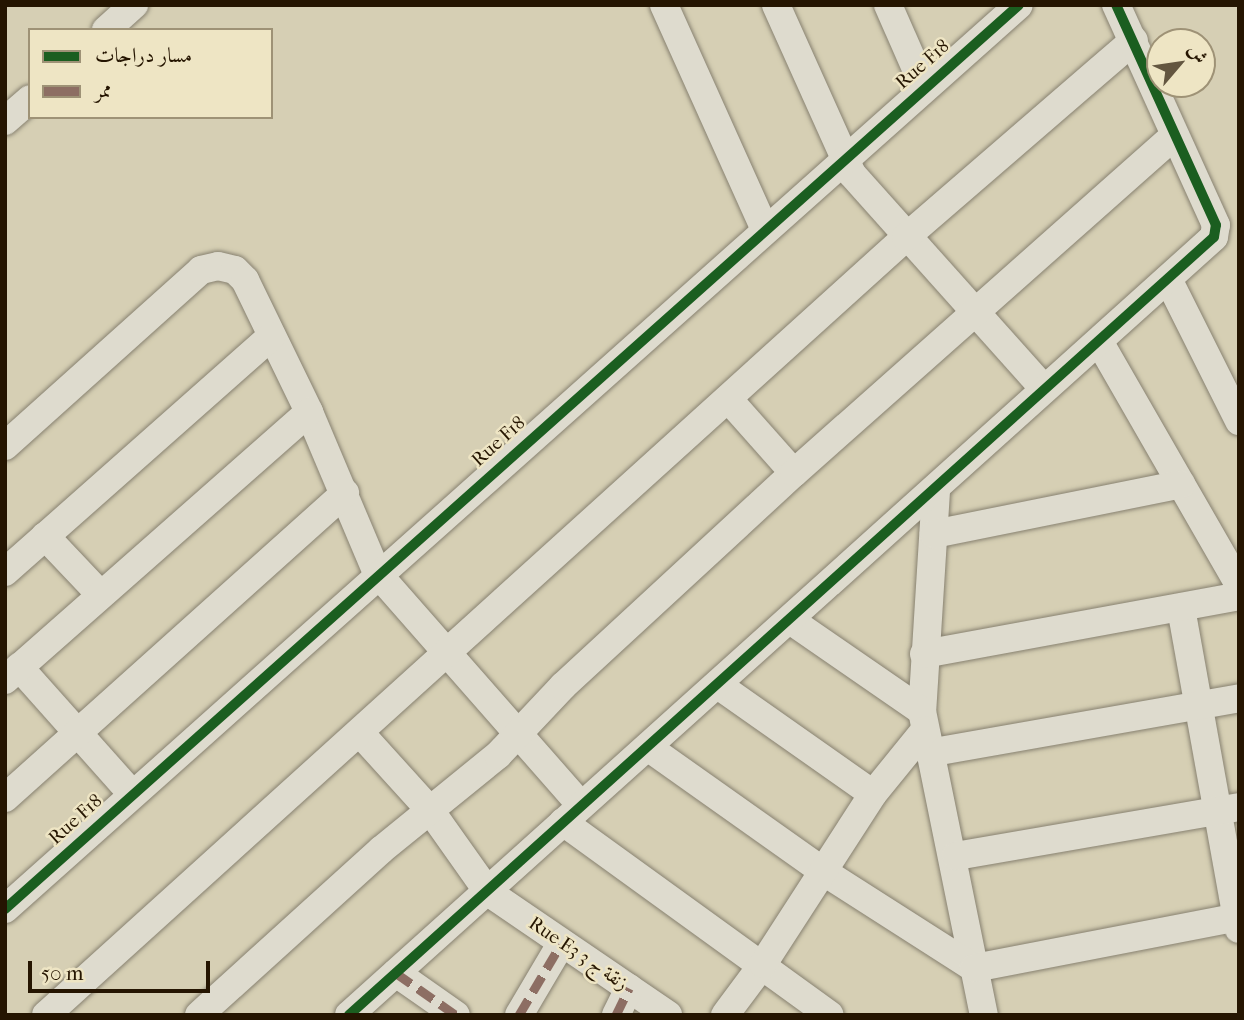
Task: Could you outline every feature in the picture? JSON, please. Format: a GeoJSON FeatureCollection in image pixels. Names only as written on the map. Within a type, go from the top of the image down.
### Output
{"type":"FeatureCollection","features":[{"type":"Feature","properties":{"kind":"street"},"geometry":{"type":"LineString","coordinates":[[108,28],[134,5]]}},
{"type":"Feature","properties":{"kind":"street"},"geometry":{"type":"LineString","coordinates":[[664,5],[764,228]]}},
{"type":"Feature","properties":{"kind":"street"},"geometry":{"type":"LineString","coordinates":[[776,5],[844,160],[906,237],[977,312],[1044,389]]}},
{"type":"Feature","properties":{"kind":"street"},"geometry":{"type":"LineString","coordinates":[[888,5],[924,87]]}},
{"type":"Feature","properties":{"kind":"street"},"geometry":{"type":"LineString","coordinates":[[349,1015],[936,491],[1044,389],[1100,343],[1216,231],[1134,40],[1116,5]]}},
{"type":"Feature","properties":{"kind":"street","name":"Rue F18"},"geometry":{"type":"LineString","coordinates":[[9,898],[132,794],[764,228],[844,160],[1009,9]]}},
{"type":"Feature","properties":{"kind":"street"},"geometry":{"type":"LineString","coordinates":[[46,1015],[730,401],[906,237],[1134,40]]}},
{"type":"Feature","properties":{"kind":"street"},"geometry":{"type":"LineString","coordinates":[[5,121],[28,101]]}},
{"type":"Feature","properties":{"kind":"street"},"geometry":{"type":"LineString","coordinates":[[199,1015],[517,734],[794,474],[1175,135]]}},
{"type":"Feature","properties":{"kind":"street"},"geometry":{"type":"LineString","coordinates":[[5,446],[201,270],[218,265],[235,270],[272,336],[309,412],[377,573],[517,734],[572,814],[830,1015]]}},
{"type":"Feature","properties":{"kind":"street"},"geometry":{"type":"LineString","coordinates":[[1168,279],[1239,421]]}},
{"type":"Feature","properties":{"kind":"street"},"geometry":{"type":"LineString","coordinates":[[5,572],[272,336]]}},
{"type":"Feature","properties":{"kind":"street"},"geometry":{"type":"LineString","coordinates":[[1100,343],[1239,585]]}},
{"type":"Feature","properties":{"kind":"street"},"geometry":{"type":"LineString","coordinates":[[730,401],[794,474]]}},
{"type":"Feature","properties":{"kind":"street"},"geometry":{"type":"LineString","coordinates":[[132,794],[78,734],[12,674],[309,412]]}},
{"type":"Feature","properties":{"kind":"street"},"geometry":{"type":"LineString","coordinates":[[934,534],[1181,484]]}},
{"type":"Feature","properties":{"kind":"street"},"geometry":{"type":"LineString","coordinates":[[936,491],[924,654],[927,731],[956,856],[974,968],[985,1015]]}},
{"type":"Feature","properties":{"kind":"street"},"geometry":{"type":"LineString","coordinates":[[5,797],[345,493]]}},
{"type":"Feature","properties":{"kind":"street"},"geometry":{"type":"LineString","coordinates":[[45,536],[100,594]]}},
{"type":"Feature","properties":{"kind":"street"},"geometry":{"type":"LineString","coordinates":[[924,654],[1239,596]]}},
{"type":"Feature","properties":{"kind":"street"},"geometry":{"type":"LineString","coordinates":[[649,748],[824,872],[974,968],[1238,921],[1228,809],[1198,704],[1181,608]]}},
{"type":"Feature","properties":{"kind":"street"},"geometry":{"type":"LineString","coordinates":[[790,620],[927,731]]}},
{"type":"Feature","properties":{"kind":"street"},"geometry":{"type":"LineString","coordinates":[[719,685],[873,794]]}},
{"type":"Feature","properties":{"kind":"street"},"geometry":{"type":"LineString","coordinates":[[725,1015],[763,964],[873,794],[927,731],[1239,698]]}},
{"type":"Feature","properties":{"kind":"street","name":"Rue E3 زنقة ج 3"},"geometry":{"type":"LineString","coordinates":[[361,734],[430,810],[488,891],[561,944],[668,1015]]}},
{"type":"Feature","properties":{"kind":"street"},"geometry":{"type":"LineString","coordinates":[[956,856],[1228,809]]}},
{"type":"Feature","properties":{"kind":"street"},"geometry":{"type":"LineString","coordinates":[[519,1015],[561,944]]}},
{"type":"Feature","properties":{"kind":"street"},"geometry":{"type":"LineString","coordinates":[[396,973],[456,1015]]}},
{"type":"Feature","properties":{"kind":"street"},"geometry":{"type":"LineString","coordinates":[[616,1015],[629,988]]}},
{"type":"Feature","properties":{"kind":"marked path"},"geometry":{"type":"LineString","coordinates":[[519,1015],[561,944]]}},
{"type":"Feature","properties":{"kind":"marked path"},"geometry":{"type":"LineString","coordinates":[[396,973],[456,1015]]}},
{"type":"Feature","properties":{"kind":"marked path"},"geometry":{"type":"LineString","coordinates":[[616,1015],[629,988]]}},
{"type":"Feature","properties":{"kind":"cycle path"},"geometry":{"type":"LineString","coordinates":[[5,909],[1019,5]]}},
{"type":"Feature","properties":{"kind":"cycle path"},"geometry":{"type":"LineString","coordinates":[[349,1015],[1214,237],[1216,225],[1116,5]]}}]}
